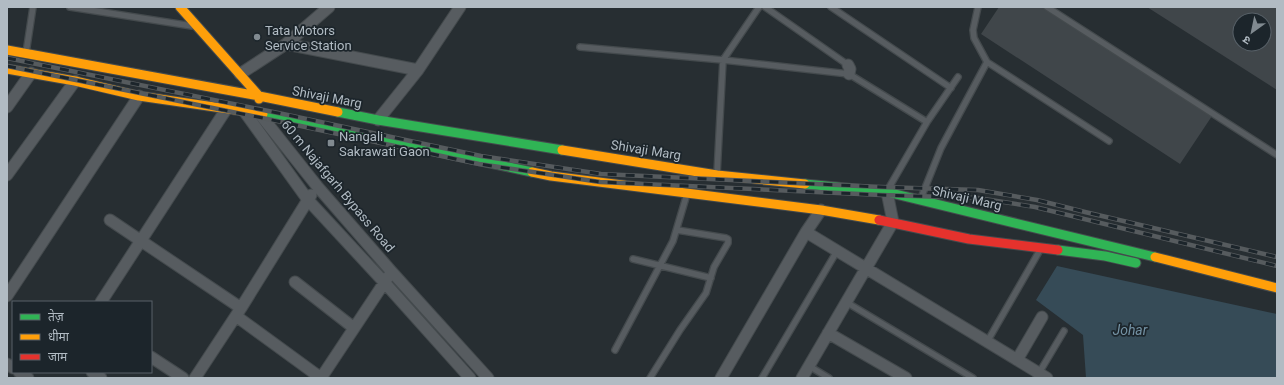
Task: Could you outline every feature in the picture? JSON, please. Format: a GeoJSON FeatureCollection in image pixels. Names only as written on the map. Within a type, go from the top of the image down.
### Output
{"type":"FeatureCollection","features":[{"type":"Feature","properties":{"kind":"main road"},"geometry":{"type":"LineString","coordinates":[[180,7],[259,96],[259,113]]}},
{"type":"Feature","properties":{"kind":"main road","name":"Shivaji Marg"},"geometry":{"type":"LineString","coordinates":[[7,50],[259,96],[378,120],[717,175],[887,192],[1109,245],[1277,288]]}},
{"type":"Feature","properties":{"kind":"main road"},"geometry":{"type":"LineString","coordinates":[[7,69],[76,81],[139,96],[259,113],[551,176],[821,210],[893,222],[969,239],[1105,256],[1144,265]]}},
{"type":"Feature","properties":{"kind":"main road","name":"60 m Najafgarh Bypass Road"},"geometry":{"type":"LineString","coordinates":[[242,93],[244,111]]}},
{"type":"Feature","properties":{"kind":"street"},"geometry":{"type":"LineString","coordinates":[[240,74],[286,44],[329,7]]}},
{"type":"Feature","properties":{"kind":"street"},"geometry":{"type":"LineString","coordinates":[[378,120],[418,70],[460,7]]}},
{"type":"Feature","properties":{"kind":"street"},"geometry":{"type":"LineString","coordinates":[[286,44],[418,70]]}},
{"type":"Feature","properties":{"kind":"street"},"geometry":{"type":"LineString","coordinates":[[7,107],[31,73]]}},
{"type":"Feature","properties":{"kind":"street"},"geometry":{"type":"LineString","coordinates":[[7,175],[76,81]]}},
{"type":"Feature","properties":{"kind":"street"},"geometry":{"type":"LineString","coordinates":[[7,296],[139,96]]}},
{"type":"Feature","properties":{"kind":"street"},"geometry":{"type":"LineString","coordinates":[[102,301],[227,108]]}},
{"type":"Feature","properties":{"kind":"street","name":"60 m Najafgarh Bypass Road"},"geometry":{"type":"LineString","coordinates":[[244,111],[308,200],[470,378]]}},
{"type":"Feature","properties":{"kind":"street","name":"60 m Najafgarh Bypass Road"},"geometry":{"type":"LineString","coordinates":[[259,113],[317,186],[391,272],[488,378]]}},
{"type":"Feature","properties":{"kind":"street"},"geometry":{"type":"LineString","coordinates":[[200,376],[238,312],[317,186]]}},
{"type":"Feature","properties":{"kind":"street"},"geometry":{"type":"LineString","coordinates":[[802,378],[893,222],[887,192]]}},
{"type":"Feature","properties":{"kind":"street"},"geometry":{"type":"LineString","coordinates":[[721,378],[806,232],[821,210]]}},
{"type":"Feature","properties":{"kind":"street"},"geometry":{"type":"LineString","coordinates":[[110,220],[238,312],[321,378],[391,272]]}},
{"type":"Feature","properties":{"kind":"street"},"geometry":{"type":"LineString","coordinates":[[806,232],[1017,360],[1040,376]]}},
{"type":"Feature","properties":{"kind":"street"},"geometry":{"type":"LineString","coordinates":[[295,282],[354,328]]}},
{"type":"Feature","properties":{"kind":"street"},"geometry":{"type":"LineString","coordinates":[[1017,360],[1042,317]]}},
{"type":"Feature","properties":{"kind":"street"},"geometry":{"type":"LineString","coordinates":[[828,333],[906,378]]}},
{"type":"Feature","properties":{"kind":"street"},"geometry":{"type":"LineString","coordinates":[[152,358],[183,378]]}},
{"type":"Feature","properties":{"kind":"lane"},"geometry":{"type":"LineString","coordinates":[[26,53],[33,7]]}},
{"type":"Feature","properties":{"kind":"lane"},"geometry":{"type":"LineString","coordinates":[[70,7],[196,26]]}},
{"type":"Feature","properties":{"kind":"lane"},"geometry":{"type":"LineString","coordinates":[[103,7],[107,13]]}},
{"type":"Feature","properties":{"kind":"lane"},"geometry":{"type":"LineString","coordinates":[[717,175],[723,60],[759,7]]}},
{"type":"Feature","properties":{"kind":"lane"},"geometry":{"type":"LineString","coordinates":[[765,7],[848,70],[927,122]]}},
{"type":"Feature","properties":{"kind":"lane"},"geometry":{"type":"LineString","coordinates":[[831,7],[950,88]]}},
{"type":"Feature","properties":{"kind":"lane"},"geometry":{"type":"LineString","coordinates":[[978,7],[973,30],[974,38],[987,62],[1109,141]]}},
{"type":"Feature","properties":{"kind":"lane"},"geometry":{"type":"LineString","coordinates":[[1047,7],[1277,155]]}},
{"type":"Feature","properties":{"kind":"lane"},"geometry":{"type":"LineString","coordinates":[[580,47],[848,70]]}},
{"type":"Feature","properties":{"kind":"lane"},"geometry":{"type":"LineString","coordinates":[[920,200],[941,148],[987,62]]}},
{"type":"Feature","properties":{"kind":"lane"},"geometry":{"type":"LineString","coordinates":[[887,192],[927,122],[958,77]]}},
{"type":"Feature","properties":{"kind":"lane"},"geometry":{"type":"LineString","coordinates":[[615,350],[673,242],[687,194]]}},
{"type":"Feature","properties":{"kind":"lane"},"geometry":{"type":"LineString","coordinates":[[650,378],[680,330],[706,293],[716,262],[728,243],[728,239],[677,230]]}},
{"type":"Feature","properties":{"kind":"lane"},"geometry":{"type":"LineString","coordinates":[[987,342],[1041,248]]}},
{"type":"Feature","properties":{"kind":"lane"},"geometry":{"type":"LineString","coordinates":[[762,378],[837,251]]}},
{"type":"Feature","properties":{"kind":"lane"},"geometry":{"type":"LineString","coordinates":[[633,259],[711,278]]}},
{"type":"Feature","properties":{"kind":"lane"},"geometry":{"type":"LineString","coordinates":[[846,302],[973,378]]}},
{"type":"Feature","properties":{"kind":"lane"},"geometry":{"type":"LineString","coordinates":[[1040,376],[1064,331]]}},
{"type":"Feature","properties":{"kind":"lane"},"geometry":{"type":"LineString","coordinates":[[809,366],[829,378]]}},
{"type":"Feature","properties":{"kind":"water","name":"Johar"},"geometry":{"type":"Polygon","coordinates":[[[1057,266],[1277,314],[1277,378],[1086,378],[1083,335],[1036,300],[1057,266]]]}},
{"type":"Feature","properties":{"kind":"building"},"geometry":{"type":"Polygon","coordinates":[[[999,7],[1045,7],[1212,116],[1180,164],[981,34],[999,7]]]}},
{"type":"Feature","properties":{"kind":"building"},"geometry":{"type":"Polygon","coordinates":[[[1147,7],[1277,7],[1277,90],[1147,7]]]}},
{"type":"Feature","properties":{"kind":"railway"},"geometry":{"type":"LineString","coordinates":[[7,58],[481,156],[601,174],[978,190],[1037,200],[1277,257]]}},
{"type":"Feature","properties":{"kind":"railway"},"geometry":{"type":"LineString","coordinates":[[7,66],[479,164],[600,182],[978,198],[1035,207],[1277,266]]}},
{"type":"Feature","properties":{"kind":"traffic: fast"},"geometry":{"type":"LineString","coordinates":[[338,112],[562,150]]}},
{"type":"Feature","properties":{"kind":"traffic: fast"},"geometry":{"type":"LineString","coordinates":[[263,114],[532,172]]}},
{"type":"Feature","properties":{"kind":"traffic: fast"},"geometry":{"type":"LineString","coordinates":[[805,184],[887,192],[1155,257]]}},
{"type":"Feature","properties":{"kind":"traffic: fast"},"geometry":{"type":"LineString","coordinates":[[1058,250],[1105,256],[1136,263]]}},
{"type":"Feature","properties":{"kind":"traffic: slow"},"geometry":{"type":"LineString","coordinates":[[180,7],[259,96],[259,99]]}},
{"type":"Feature","properties":{"kind":"traffic: slow"},"geometry":{"type":"LineString","coordinates":[[7,50],[338,112]]}},
{"type":"Feature","properties":{"kind":"traffic: slow"},"geometry":{"type":"LineString","coordinates":[[7,69],[75,81],[139,96],[263,114]]}},
{"type":"Feature","properties":{"kind":"traffic: slow"},"geometry":{"type":"LineString","coordinates":[[562,150],[717,175],[805,184]]}},
{"type":"Feature","properties":{"kind":"traffic: slow"},"geometry":{"type":"LineString","coordinates":[[532,172],[551,176],[821,210],[879,220]]}},
{"type":"Feature","properties":{"kind":"traffic: slow"},"geometry":{"type":"LineString","coordinates":[[1155,257],[1277,288]]}},
{"type":"Feature","properties":{"kind":"traffic: jam"},"geometry":{"type":"LineString","coordinates":[[879,220],[969,239],[1058,250]]}},
{"type":"Feature","properties":{"kind":"place","name":"Tata Motors Service Station"},"geometry":{"type":"Point","coordinates":[257,37]}},
{"type":"Feature","properties":{"kind":"place","name":"Nangali Sakrawati Gaon"},"geometry":{"type":"Point","coordinates":[331,143]}}]}
